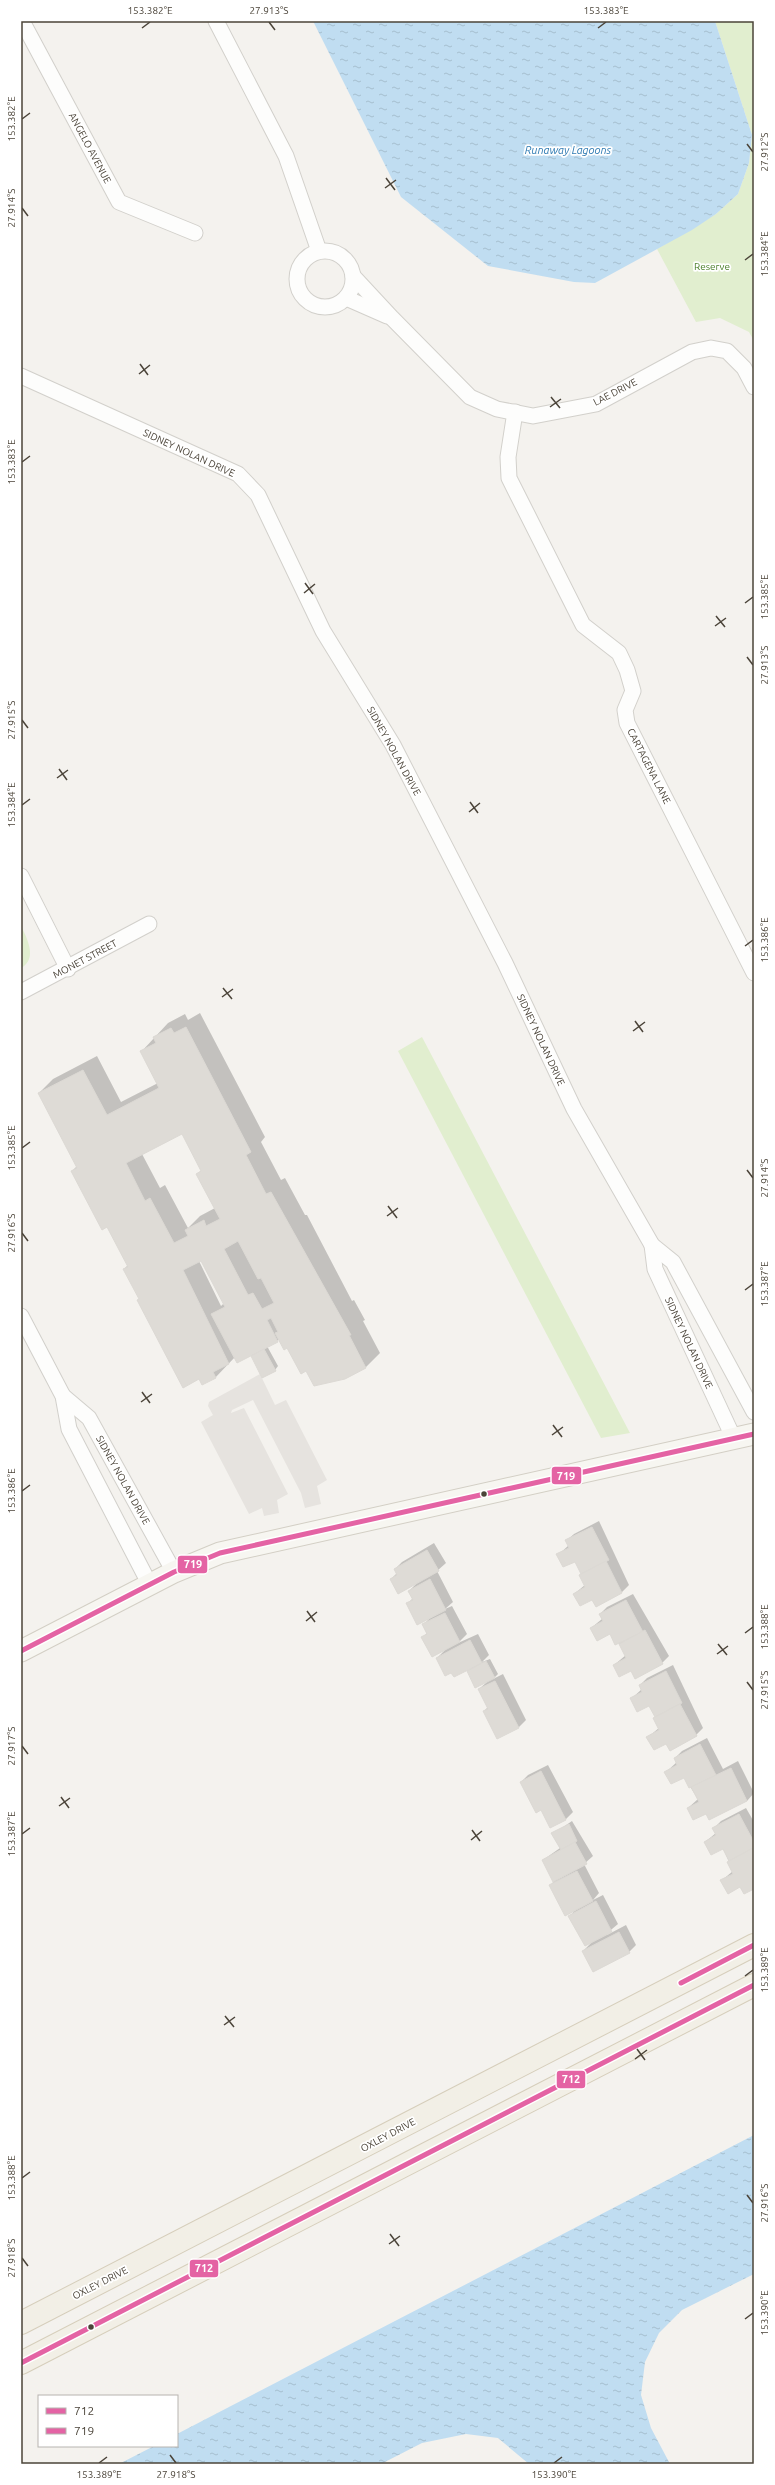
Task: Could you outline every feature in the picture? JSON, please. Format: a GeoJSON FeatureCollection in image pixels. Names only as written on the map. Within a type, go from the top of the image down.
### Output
{"type":"FeatureCollection","features":[{"type":"Feature","properties":{"kind":"main road","name":"OXLEY DRIVE"},"geometry":{"type":"LineString","coordinates":[[21,2323],[754,1945]]}},
{"type":"Feature","properties":{"kind":"main road"},"geometry":{"type":"LineString","coordinates":[[21,2363],[754,1985]]}},
{"type":"Feature","properties":{"kind":"street","name":"ANGELO AVENUE"},"geometry":{"type":"LineString","coordinates":[[22,21],[119,202],[195,233]]}},
{"type":"Feature","properties":{"kind":"street"},"geometry":{"type":"LineString","coordinates":[[216,21],[286,156],[319,251]]}},
{"type":"Feature","properties":{"kind":"street"},"geometry":{"type":"LineString","coordinates":[[329,250],[345,259],[353,276],[351,291],[346,298],[338,304],[319,307],[310,303],[300,292],[296,278],[298,269],[303,261],[319,251],[329,250]]}},
{"type":"Feature","properties":{"kind":"street","name":"LAE DRIVE"},"geometry":{"type":"LineString","coordinates":[[353,276],[470,397],[497,409],[533,416],[596,404],[692,352],[711,348],[728,351],[744,368],[754,387]]}},
{"type":"Feature","properties":{"kind":"street","name":"LAE DRIVE"},"geometry":{"type":"LineString","coordinates":[[346,298],[392,318]]}},
{"type":"Feature","properties":{"kind":"street","name":"SIDNEY NOLAN DRIVE"},"geometry":{"type":"LineString","coordinates":[[21,376],[238,474],[258,495],[323,631],[393,745],[505,963],[574,1109],[652,1245],[673,1262],[754,1412]]}},
{"type":"Feature","properties":{"kind":"street","name":"CARTAGENA LANE"},"geometry":{"type":"LineString","coordinates":[[515,412],[508,457],[509,478],[583,625],[619,654],[627,670],[632,691],[625,710],[627,723],[754,973]]}},
{"type":"Feature","properties":{"kind":"street"},"geometry":{"type":"LineString","coordinates":[[21,876],[68,968]]}},
{"type":"Feature","properties":{"kind":"street","name":"MONET STREET"},"geometry":{"type":"LineString","coordinates":[[21,992],[149,924]]}},
{"type":"Feature","properties":{"kind":"street","name":"SIDNEY NOLAN DRIVE"},"geometry":{"type":"LineString","coordinates":[[652,1245],[655,1269],[744,1436]]}},
{"type":"Feature","properties":{"kind":"street","name":"SIDNEY NOLAN DRIVE"},"geometry":{"type":"LineString","coordinates":[[21,1316],[63,1396],[69,1429],[150,1585]]}},
{"type":"Feature","properties":{"kind":"street","name":"SIDNEY NOLAN DRIVE"},"geometry":{"type":"LineString","coordinates":[[63,1396],[89,1418],[174,1572]]}},
{"type":"Feature","properties":{"kind":"street"},"geometry":{"type":"LineString","coordinates":[[21,1651],[174,1572],[227,1552],[744,1436]]}},
{"type":"Feature","properties":{"kind":"green space","name":"Reserve"},"geometry":{"type":"Polygon","coordinates":[[[715,21],[754,21],[754,341],[749,332],[720,318],[696,322],[657,249],[716,214],[738,194],[749,163],[752,135],[715,21]]]}},
{"type":"Feature","properties":{"kind":"green space"},"geometry":{"type":"Polygon","coordinates":[[[21,926],[30,948],[30,954],[26,964],[21,968],[21,926]]]}},
{"type":"Feature","properties":{"kind":"green space"},"geometry":{"type":"Polygon","coordinates":[[[422,1037],[630,1433],[601,1438],[398,1051],[422,1037]]]}},
{"type":"Feature","properties":{"kind":"shaded area"},"geometry":{"type":"Polygon","coordinates":[[[260,1374],[275,1405],[286,1400],[327,1480],[317,1486],[321,1504],[305,1508],[301,1493],[253,1400],[232,1410],[231,1413],[244,1408],[288,1494],[277,1500],[279,1513],[264,1516],[262,1508],[249,1514],[201,1422],[213,1415],[208,1406],[209,1402],[260,1374]]]}},
{"type":"Feature","properties":{"kind":"water","name":"Runaway Lagoons"},"geometry":{"type":"Polygon","coordinates":[[[313,21],[715,21],[752,135],[749,163],[738,194],[716,214],[692,230],[595,283],[574,282],[488,266],[401,197],[313,21]]]}},
{"type":"Feature","properties":{"kind":"water"},"geometry":{"type":"Polygon","coordinates":[[[754,2135],[754,2274],[682,2310],[659,2333],[645,2362],[641,2395],[651,2428],[670,2464],[529,2464],[498,2438],[466,2434],[422,2443],[381,2464],[119,2464],[152,2447],[178,2447],[178,2433],[754,2135]]]}},
{"type":"Feature","properties":{"kind":"building"},"geometry":{"type":"Polygon","coordinates":[[[186,1027],[251,1152],[246,1155],[266,1194],[271,1192],[351,1335],[349,1335],[366,1368],[345,1379],[314,1386],[306,1371],[301,1374],[287,1348],[284,1350],[275,1333],[278,1332],[271,1318],[267,1320],[278,1342],[237,1363],[211,1314],[225,1307],[201,1261],[183,1270],[229,1364],[213,1372],[216,1378],[202,1385],[199,1379],[183,1388],[137,1300],[139,1299],[123,1269],[128,1267],[107,1227],[102,1230],[71,1171],[77,1168],[38,1093],[83,1070],[107,1115],[159,1088],[140,1051],[156,1043],[153,1037],[171,1028],[174,1033],[186,1027]],[[182,1134],[126,1163],[145,1201],[150,1198],[174,1243],[188,1236],[185,1230],[204,1220],[206,1226],[220,1219],[196,1174],[201,1171],[182,1134]],[[238,1241],[224,1249],[248,1295],[253,1293],[262,1309],[274,1303],[261,1278],[258,1279],[238,1241]]]}},
{"type":"Feature","properties":{"kind":"building"},"geometry":{"type":"Polygon","coordinates":[[[264,1349],[276,1371],[262,1378],[251,1356],[264,1349]]]}},
{"type":"Feature","properties":{"kind":"building"},"geometry":{"type":"Polygon","coordinates":[[[592,1527],[609,1560],[581,1574],[575,1562],[563,1567],[556,1554],[569,1548],[565,1540],[592,1527]]]}},
{"type":"Feature","properties":{"kind":"building"},"geometry":{"type":"Polygon","coordinates":[[[427,1550],[439,1571],[398,1594],[390,1579],[397,1575],[394,1569],[427,1550]]]}},
{"type":"Feature","properties":{"kind":"building"},"geometry":{"type":"Polygon","coordinates":[[[606,1561],[622,1593],[596,1607],[592,1600],[580,1606],[573,1594],[585,1587],[579,1575],[606,1561]]]}},
{"type":"Feature","properties":{"kind":"building"},"geometry":{"type":"Polygon","coordinates":[[[430,1579],[446,1610],[417,1625],[406,1603],[413,1600],[408,1591],[430,1579]]]}},
{"type":"Feature","properties":{"kind":"building"},"geometry":{"type":"Polygon","coordinates":[[[626,1600],[643,1632],[615,1645],[610,1634],[597,1641],[590,1628],[603,1621],[599,1614],[626,1600]]]}},
{"type":"Feature","properties":{"kind":"building"},"geometry":{"type":"Polygon","coordinates":[[[445,1613],[460,1642],[432,1657],[421,1637],[427,1634],[422,1624],[445,1613]]]}},
{"type":"Feature","properties":{"kind":"building"},"geometry":{"type":"Polygon","coordinates":[[[645,1630],[663,1664],[635,1679],[631,1671],[619,1677],[613,1665],[626,1658],[619,1644],[645,1630]]]}},
{"type":"Feature","properties":{"kind":"building"},"geometry":{"type":"Polygon","coordinates":[[[470,1640],[482,1663],[454,1677],[451,1673],[445,1676],[436,1658],[470,1640]]]}},
{"type":"Feature","properties":{"kind":"building"},"geometry":{"type":"Polygon","coordinates":[[[486,1661],[495,1678],[475,1688],[467,1671],[486,1661]]]}},
{"type":"Feature","properties":{"kind":"building"},"geometry":{"type":"Polygon","coordinates":[[[666,1671],[682,1703],[655,1717],[649,1706],[637,1712],[630,1698],[642,1692],[639,1685],[666,1671]]]}},
{"type":"Feature","properties":{"kind":"building"},"geometry":{"type":"Polygon","coordinates":[[[495,1681],[519,1728],[497,1739],[483,1711],[488,1709],[478,1689],[495,1681]]]}},
{"type":"Feature","properties":{"kind":"building"},"geometry":{"type":"Polygon","coordinates":[[[680,1704],[697,1736],[670,1751],[666,1744],[654,1750],[646,1737],[659,1730],[653,1718],[680,1704]]]}},
{"type":"Feature","properties":{"kind":"building"},"geometry":{"type":"Polygon","coordinates":[[[700,1744],[716,1775],[689,1788],[684,1778],[671,1784],[664,1772],[677,1765],[674,1758],[700,1744]]]}},
{"type":"Feature","properties":{"kind":"building"},"geometry":{"type":"Polygon","coordinates":[[[731,1768],[747,1801],[709,1820],[706,1814],[693,1820],[687,1808],[699,1802],[691,1787],[731,1768]]]}},
{"type":"Feature","properties":{"kind":"building"},"geometry":{"type":"Polygon","coordinates":[[[541,1771],[566,1820],[550,1828],[541,1810],[536,1813],[520,1782],[541,1771]]]}},
{"type":"Feature","properties":{"kind":"building"},"geometry":{"type":"Polygon","coordinates":[[[739,1814],[754,1842],[754,1848],[729,1861],[723,1849],[711,1855],[704,1842],[716,1835],[712,1828],[739,1814]]]}},
{"type":"Feature","properties":{"kind":"building"},"geometry":{"type":"Polygon","coordinates":[[[569,1824],[577,1841],[561,1850],[551,1833],[569,1824]]]}},
{"type":"Feature","properties":{"kind":"building"},"geometry":{"type":"Polygon","coordinates":[[[575,1842],[587,1864],[553,1882],[542,1860],[575,1842]]]}},
{"type":"Feature","properties":{"kind":"building"},"geometry":{"type":"Polygon","coordinates":[[[753,1848],[754,1889],[744,1894],[740,1887],[728,1894],[720,1880],[733,1874],[727,1862],[753,1848]]]}},
{"type":"Feature","properties":{"kind":"building"},"geometry":{"type":"Polygon","coordinates":[[[577,1871],[593,1901],[565,1916],[549,1885],[577,1871]]]}},
{"type":"Feature","properties":{"kind":"building"},"geometry":{"type":"Polygon","coordinates":[[[596,1901],[612,1932],[585,1946],[568,1916],[596,1901]]]}},
{"type":"Feature","properties":{"kind":"building"},"geometry":{"type":"Polygon","coordinates":[[[619,1932],[630,1953],[593,1972],[582,1951],[619,1932]]]}},
{"type":"Feature","properties":{"kind":"transit line","name":"719"},"geometry":{"type":"LineString","coordinates":[[21,1651],[174,1572],[220,1553],[754,1434]]}},
{"type":"Feature","properties":{"kind":"transit line","name":"712"},"geometry":{"type":"LineString","coordinates":[[681,1983],[754,1945]]}},
{"type":"Feature","properties":{"kind":"transit line","name":"712"},"geometry":{"type":"LineString","coordinates":[[21,2363],[754,1985]]}}]}
